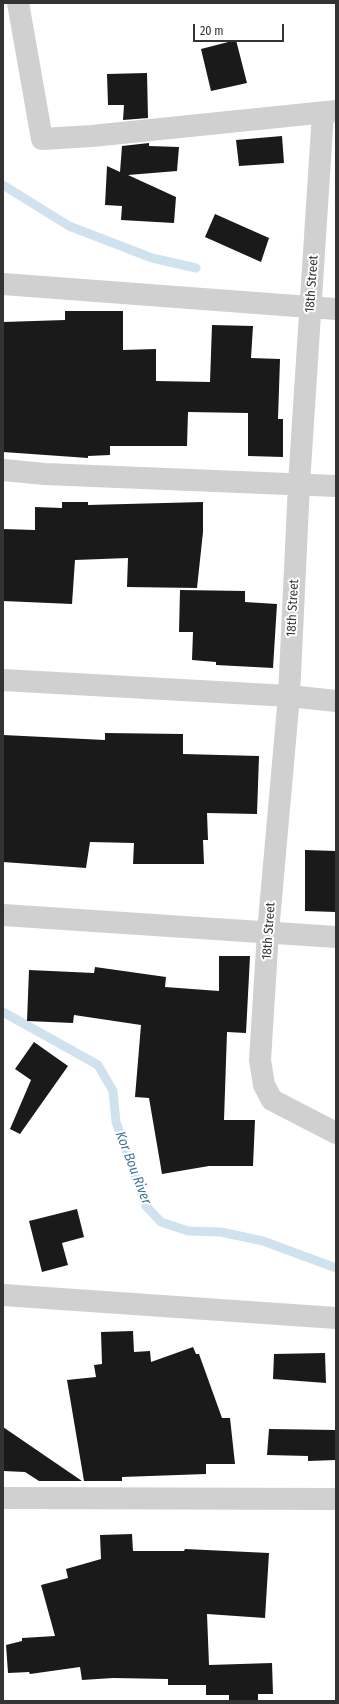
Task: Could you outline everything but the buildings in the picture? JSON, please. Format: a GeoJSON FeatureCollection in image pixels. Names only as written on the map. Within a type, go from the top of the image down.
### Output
{"type":"FeatureCollection","features":[{"type":"Feature","properties":{"kind":"street"},"geometry":{"type":"LineString","coordinates":[[18,3],[42,139],[92,136],[329,112]]}},
{"type":"Feature","properties":{"kind":"street","name":"18th Street"},"geometry":{"type":"LineString","coordinates":[[329,112],[310,307],[299,484],[289,696],[268,932],[260,1060],[264,1085],[272,1100],[336,1133]]}},
{"type":"Feature","properties":{"kind":"street"},"geometry":{"type":"LineString","coordinates":[[3,284],[336,309]]}},
{"type":"Feature","properties":{"kind":"street"},"geometry":{"type":"LineString","coordinates":[[3,470],[53,474],[336,486]]}},
{"type":"Feature","properties":{"kind":"street"},"geometry":{"type":"LineString","coordinates":[[3,680],[289,696],[336,701]]}},
{"type":"Feature","properties":{"kind":"street"},"geometry":{"type":"LineString","coordinates":[[3,915],[336,937]]}},
{"type":"Feature","properties":{"kind":"street"},"geometry":{"type":"LineString","coordinates":[[3,1290],[3,1295],[336,1318]]}},
{"type":"Feature","properties":{"kind":"street"},"geometry":{"type":"LineString","coordinates":[[3,1498],[336,1499]]}},
{"type":"Feature","properties":{"kind":"waterway"},"geometry":{"type":"LineString","coordinates":[[3,185],[69,226],[152,258],[196,268]]}},
{"type":"Feature","properties":{"kind":"waterway","name":"Kor Bou River"},"geometry":{"type":"LineString","coordinates":[[3,1012],[98,1065],[113,1091],[116,1122],[146,1206],[161,1222],[188,1231],[221,1232],[263,1241],[336,1268]]}}]}
